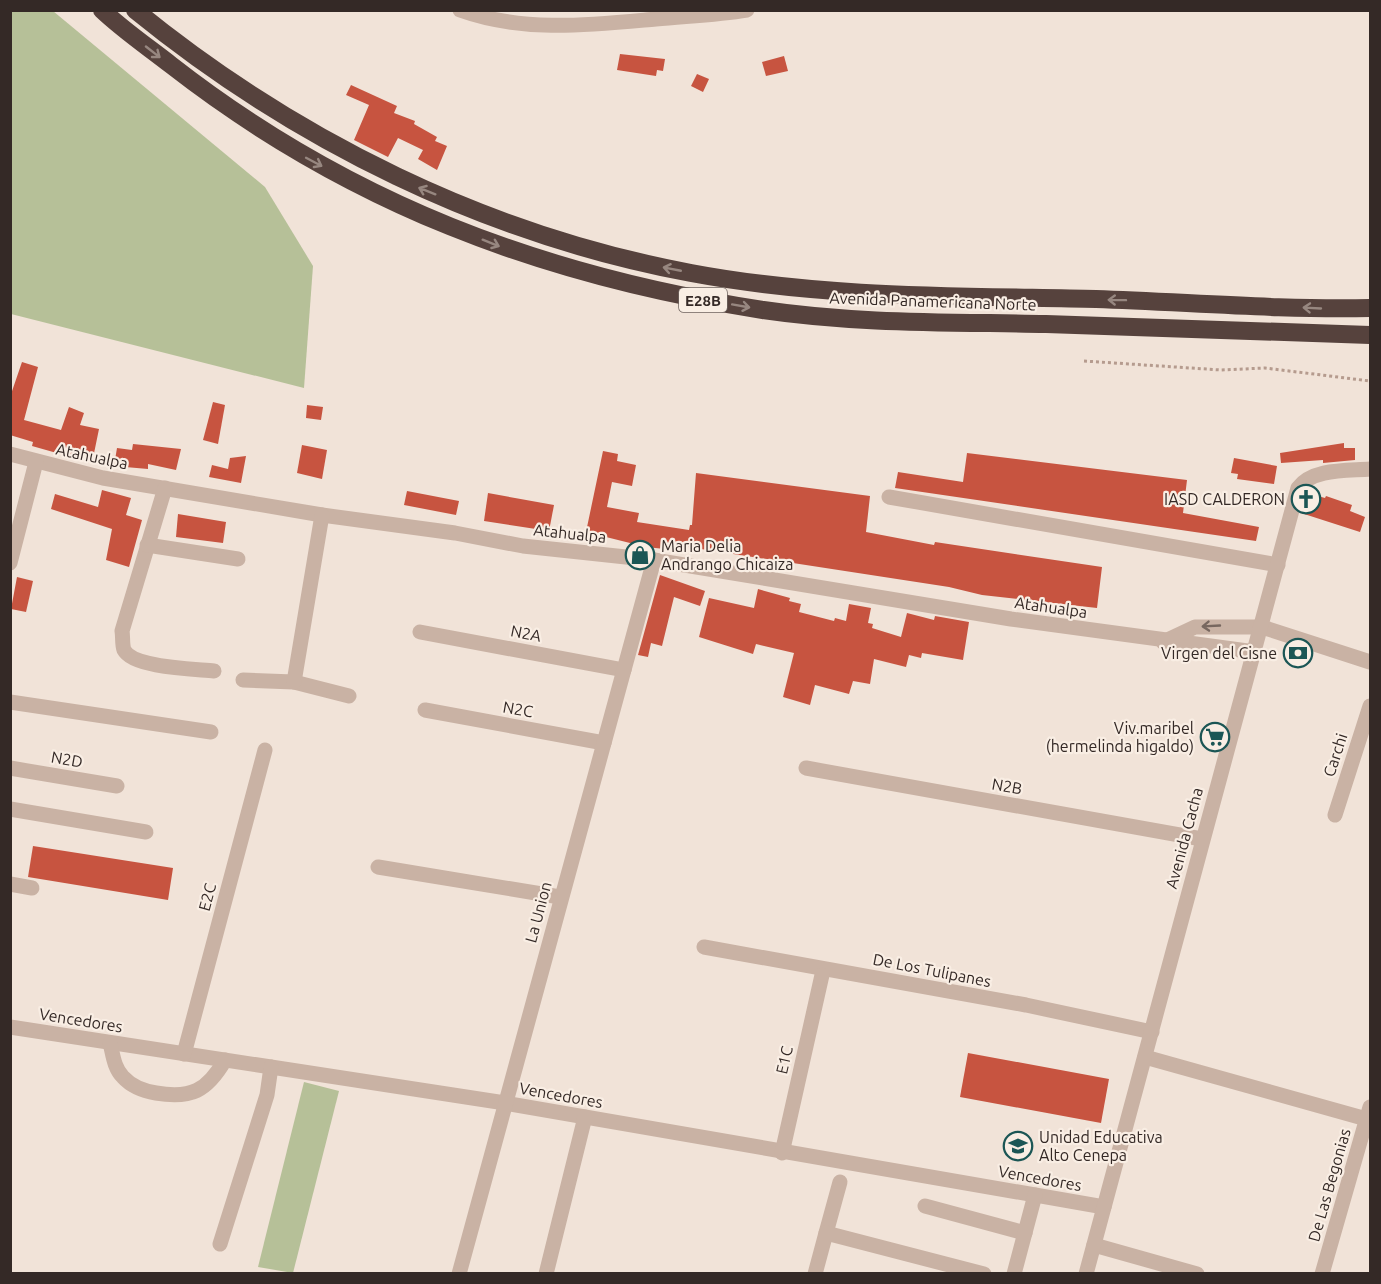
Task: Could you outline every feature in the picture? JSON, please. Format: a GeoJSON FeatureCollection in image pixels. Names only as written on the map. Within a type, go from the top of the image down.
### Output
{"type":"FeatureCollection","features":[{"type":"Feature","properties":{"kind":"highway","name":"Avenida Panamericana Norte"},"geometry":{"type":"LineString","coordinates":[[102,10],[220,104],[296,153],[398,206],[515,253],[648,290],[765,310],[862,321],[1371,335]]}},
{"type":"Feature","properties":{"kind":"highway","name":"Avenida Panamericana Norte"},"geometry":{"type":"LineString","coordinates":[[135,10],[279,114],[407,183],[491,217],[616,258],[730,279],[875,294],[1371,308]]}},
{"type":"Feature","properties":{"kind":"street"},"geometry":{"type":"LineString","coordinates":[[460,10],[485,14],[508,24],[577,26],[743,11]]}},
{"type":"Feature","properties":{"kind":"street","name":"Atahualpa"},"geometry":{"type":"LineString","coordinates":[[10,454],[36,462],[165,488],[322,515],[455,533],[523,546],[654,561],[1164,642],[1255,652]]}},
{"type":"Feature","properties":{"kind":"street"},"geometry":{"type":"LineString","coordinates":[[10,562],[36,462]]}},
{"type":"Feature","properties":{"kind":"street","name":"Avenida Cacha"},"geometry":{"type":"LineString","coordinates":[[1086,1274],[1299,485],[1323,474],[1371,469]]}},
{"type":"Feature","properties":{"kind":"street"},"geometry":{"type":"LineString","coordinates":[[165,488],[122,631],[124,650],[133,658],[146,663],[214,670]]}},
{"type":"Feature","properties":{"kind":"street"},"geometry":{"type":"LineString","coordinates":[[889,496],[1278,565]]}},
{"type":"Feature","properties":{"kind":"street"},"geometry":{"type":"LineString","coordinates":[[294,682],[322,515]]}},
{"type":"Feature","properties":{"kind":"street"},"geometry":{"type":"LineString","coordinates":[[147,545],[238,559]]}},
{"type":"Feature","properties":{"kind":"street","name":"La Union"},"geometry":{"type":"LineString","coordinates":[[459,1274],[560,897],[654,561]]}},
{"type":"Feature","properties":{"kind":"street"},"geometry":{"type":"LineString","coordinates":[[1164,642],[1195,627],[1262,627],[1371,662]]}},
{"type":"Feature","properties":{"kind":"street","name":"N2A"},"geometry":{"type":"LineString","coordinates":[[420,632],[624,670]]}},
{"type":"Feature","properties":{"kind":"street"},"geometry":{"type":"LineString","coordinates":[[243,680],[294,682],[349,696]]}},
{"type":"Feature","properties":{"kind":"street"},"geometry":{"type":"LineString","coordinates":[[10,702],[211,732]]}},
{"type":"Feature","properties":{"kind":"street","name":"Carchi"},"geometry":{"type":"LineString","coordinates":[[1335,815],[1371,706]]}},
{"type":"Feature","properties":{"kind":"street","name":"N2C"},"geometry":{"type":"LineString","coordinates":[[425,710],[604,743]]}},
{"type":"Feature","properties":{"kind":"street","name":"E2C"},"geometry":{"type":"LineString","coordinates":[[184,1054],[265,750]]}},
{"type":"Feature","properties":{"kind":"street","name":"N2D"},"geometry":{"type":"LineString","coordinates":[[10,768],[117,786]]}},
{"type":"Feature","properties":{"kind":"street","name":"N2B"},"geometry":{"type":"LineString","coordinates":[[806,768],[1202,839]]}},
{"type":"Feature","properties":{"kind":"street"},"geometry":{"type":"LineString","coordinates":[[10,809],[146,832]]}},
{"type":"Feature","properties":{"kind":"street"},"geometry":{"type":"LineString","coordinates":[[378,867],[560,897]]}},
{"type":"Feature","properties":{"kind":"street"},"geometry":{"type":"LineString","coordinates":[[10,884],[32,888]]}},
{"type":"Feature","properties":{"kind":"street","name":"De Los Tulipanes"},"geometry":{"type":"LineString","coordinates":[[704,947],[1026,1005],[1152,1032]]}},
{"type":"Feature","properties":{"kind":"street","name":"E1C"},"geometry":{"type":"LineString","coordinates":[[782,1153],[822,975]]}},
{"type":"Feature","properties":{"kind":"street","name":"Vencedores"},"geometry":{"type":"LineString","coordinates":[[10,1028],[505,1103],[782,1153],[1104,1207]]}},
{"type":"Feature","properties":{"kind":"street"},"geometry":{"type":"LineString","coordinates":[[110,1043],[115,1064],[124,1079],[146,1092],[164,1095],[191,1094],[215,1077],[225,1060]]}},
{"type":"Feature","properties":{"kind":"street"},"geometry":{"type":"LineString","coordinates":[[1145,1057],[1370,1115]]}},
{"type":"Feature","properties":{"kind":"street"},"geometry":{"type":"LineString","coordinates":[[220,1244],[267,1095],[271,1067]]}},
{"type":"Feature","properties":{"kind":"street","name":"De Las Begonias"},"geometry":{"type":"LineString","coordinates":[[1322,1274],[1370,1115]]}},
{"type":"Feature","properties":{"kind":"street"},"geometry":{"type":"LineString","coordinates":[[546,1274],[585,1117]]}},
{"type":"Feature","properties":{"kind":"street"},"geometry":{"type":"LineString","coordinates":[[815,1274],[840,1182]]}},
{"type":"Feature","properties":{"kind":"street"},"geometry":{"type":"LineString","coordinates":[[1014,1274],[1035,1195]]}},
{"type":"Feature","properties":{"kind":"street"},"geometry":{"type":"LineString","coordinates":[[925,1206],[1025,1233]]}},
{"type":"Feature","properties":{"kind":"street"},"geometry":{"type":"LineString","coordinates":[[826,1233],[984,1274]]}},
{"type":"Feature","properties":{"kind":"street"},"geometry":{"type":"LineString","coordinates":[[1094,1245],[1197,1274]]}},
{"type":"Feature","properties":{"kind":"path"},"geometry":{"type":"LineString","coordinates":[[1084,361],[1221,370],[1265,368],[1318,372],[1371,381]]}},
{"type":"Feature","properties":{"kind":"green space"},"geometry":{"type":"Polygon","coordinates":[[[11,10],[53,11],[265,187],[313,266],[304,388],[11,314],[11,10]]]}},
{"type":"Feature","properties":{"kind":"green space"},"geometry":{"type":"Polygon","coordinates":[[[304,1082],[339,1091],[293,1273],[258,1267],[304,1082]]]}},
{"type":"Feature","properties":{"kind":"building"},"geometry":{"type":"Polygon","coordinates":[[[620,54],[665,59],[663,71],[657,70],[656,76],[617,70],[620,54]]]}},
{"type":"Feature","properties":{"kind":"building"},"geometry":{"type":"Polygon","coordinates":[[[784,56],[788,71],[766,76],[762,62],[784,56]]]}},
{"type":"Feature","properties":{"kind":"building"},"geometry":{"type":"Polygon","coordinates":[[[697,74],[709,79],[703,92],[691,86],[697,74]]]}},
{"type":"Feature","properties":{"kind":"building"},"geometry":{"type":"Polygon","coordinates":[[[351,85],[397,106],[394,113],[415,121],[414,124],[437,137],[435,141],[447,146],[437,170],[418,159],[423,150],[398,138],[388,157],[354,140],[369,105],[346,95],[351,85]]]}},
{"type":"Feature","properties":{"kind":"building"},"geometry":{"type":"Polygon","coordinates":[[[22,362],[38,367],[24,420],[61,430],[69,407],[84,413],[80,425],[99,429],[92,463],[32,446],[33,442],[10,435],[10,397],[22,362]]]}},
{"type":"Feature","properties":{"kind":"building"},"geometry":{"type":"Polygon","coordinates":[[[213,402],[225,405],[218,444],[203,440],[213,402]]]}},
{"type":"Feature","properties":{"kind":"building"},"geometry":{"type":"Polygon","coordinates":[[[307,405],[323,407],[321,420],[306,418],[307,405]]]}},
{"type":"Feature","properties":{"kind":"building"},"geometry":{"type":"Polygon","coordinates":[[[1344,443],[1344,448],[1355,448],[1355,460],[1281,463],[1280,453],[1344,443]]]}},
{"type":"Feature","properties":{"kind":"building"},"geometry":{"type":"Polygon","coordinates":[[[133,444],[181,449],[176,470],[148,464],[148,469],[114,466],[117,448],[132,450],[133,444]]]}},
{"type":"Feature","properties":{"kind":"building"},"geometry":{"type":"Polygon","coordinates":[[[302,445],[327,450],[322,479],[297,473],[302,445]]]}},
{"type":"Feature","properties":{"kind":"building"},"geometry":{"type":"Polygon","coordinates":[[[603,451],[618,454],[617,461],[636,465],[632,486],[612,482],[607,507],[639,513],[637,522],[689,530],[692,525],[696,473],[870,496],[866,532],[934,545],[935,542],[1102,567],[1097,608],[982,595],[949,587],[675,545],[674,550],[646,547],[586,532],[603,451]]]}},
{"type":"Feature","properties":{"kind":"building"},"geometry":{"type":"Polygon","coordinates":[[[967,453],[1187,480],[1183,513],[1259,527],[1256,541],[895,488],[898,472],[963,482],[967,453]]]}},
{"type":"Feature","properties":{"kind":"building"},"geometry":{"type":"Polygon","coordinates":[[[246,456],[241,483],[209,477],[212,465],[228,469],[230,458],[246,456]]]}},
{"type":"Feature","properties":{"kind":"building"},"geometry":{"type":"Polygon","coordinates":[[[1234,458],[1277,466],[1274,484],[1237,479],[1238,474],[1231,473],[1234,458]]]}},
{"type":"Feature","properties":{"kind":"building"},"geometry":{"type":"Polygon","coordinates":[[[102,490],[131,498],[126,515],[142,520],[129,567],[106,560],[112,529],[51,509],[55,494],[98,507],[102,490]]]}},
{"type":"Feature","properties":{"kind":"building"},"geometry":{"type":"Polygon","coordinates":[[[407,491],[459,501],[456,515],[404,505],[407,491]]]}},
{"type":"Feature","properties":{"kind":"building"},"geometry":{"type":"Polygon","coordinates":[[[488,493],[554,505],[549,531],[484,521],[488,493]]]}},
{"type":"Feature","properties":{"kind":"building"},"geometry":{"type":"Polygon","coordinates":[[[1306,495],[1318,498],[1318,496],[1325,498],[1326,496],[1352,505],[1350,511],[1365,517],[1360,532],[1301,513],[1306,495]]]}},
{"type":"Feature","properties":{"kind":"building"},"geometry":{"type":"Polygon","coordinates":[[[178,514],[226,522],[223,543],[176,537],[178,514]]]}},
{"type":"Feature","properties":{"kind":"building"},"geometry":{"type":"Polygon","coordinates":[[[660,575],[705,591],[700,606],[674,597],[662,646],[651,643],[648,657],[638,655],[660,575]]]}},
{"type":"Feature","properties":{"kind":"building"},"geometry":{"type":"Polygon","coordinates":[[[17,577],[33,581],[26,612],[11,609],[17,577]]]}},
{"type":"Feature","properties":{"kind":"building"},"geometry":{"type":"Polygon","coordinates":[[[758,589],[790,598],[789,601],[801,604],[799,612],[834,621],[835,618],[846,621],[849,604],[871,608],[868,623],[873,624],[872,628],[901,637],[907,613],[934,620],[935,616],[969,622],[963,660],[922,653],[921,658],[909,655],[906,667],[874,659],[870,684],[853,681],[849,694],[815,685],[810,705],[783,697],[794,653],[756,644],[753,654],[699,637],[709,598],[754,608],[758,589]]]}},
{"type":"Feature","properties":{"kind":"building"},"geometry":{"type":"Polygon","coordinates":[[[33,846],[173,868],[168,900],[28,877],[33,846]]]}},
{"type":"Feature","properties":{"kind":"building"},"geometry":{"type":"Polygon","coordinates":[[[968,1053],[1109,1079],[1101,1123],[960,1097],[968,1053]]]}},
{"type":"Feature","properties":{"kind":"place","name":"IASD CALDERON"},"geometry":{"type":"Point","coordinates":[1306,499]}},
{"type":"Feature","properties":{"kind":"place","name":"Maria Delia Andrango Chicaiza"},"geometry":{"type":"Point","coordinates":[640,555]}},
{"type":"Feature","properties":{"kind":"place","name":"Virgen del Cisne"},"geometry":{"type":"Point","coordinates":[1298,653]}},
{"type":"Feature","properties":{"kind":"place","name":"Viv.maribel (hermelinda higaldo)"},"geometry":{"type":"Point","coordinates":[1215,737]}},
{"type":"Feature","properties":{"kind":"place","name":"Unidad Educativa Alto Cenepa"},"geometry":{"type":"Point","coordinates":[1018,1146]}}]}
